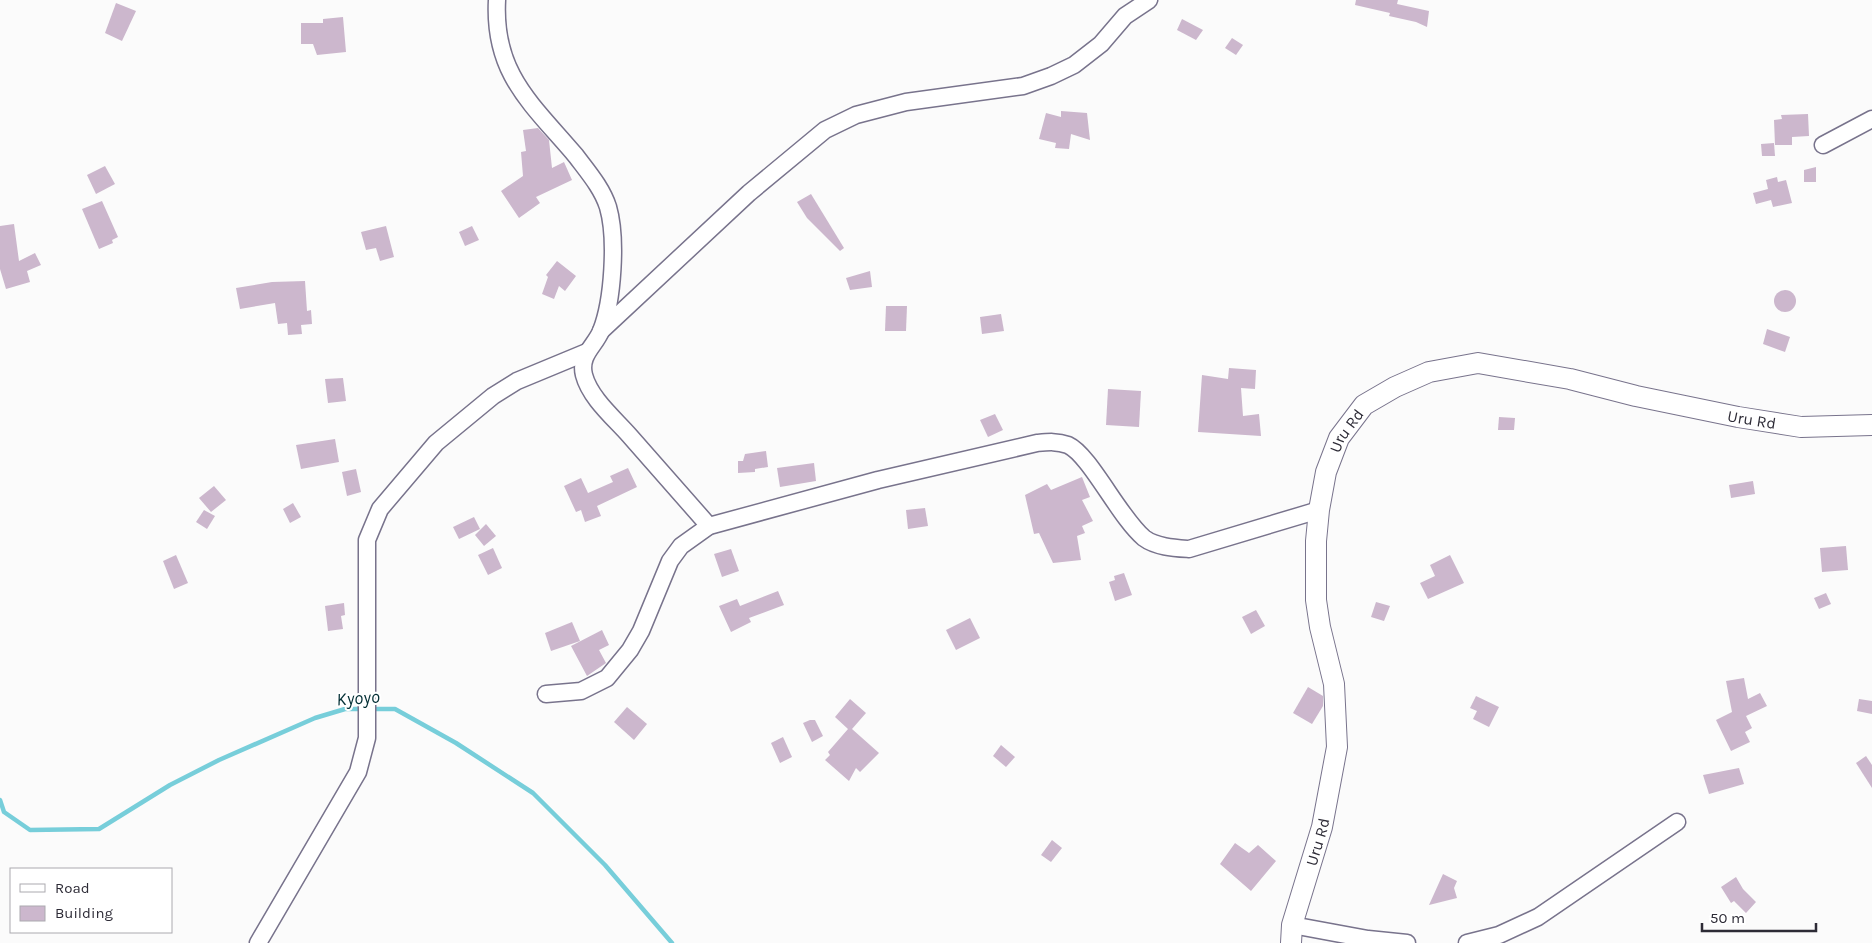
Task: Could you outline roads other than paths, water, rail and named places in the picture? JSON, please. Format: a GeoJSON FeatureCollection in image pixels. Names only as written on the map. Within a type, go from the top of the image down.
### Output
{"type":"FeatureCollection","features":[{"type":"Feature","properties":{"kind":"street"},"geometry":{"type":"LineString","coordinates":[[497,0],[496,20],[501,51],[510,74],[525,97],[594,178],[608,206],[613,233],[612,268],[601,331]]}},
{"type":"Feature","properties":{"kind":"street"},"geometry":{"type":"LineString","coordinates":[[710,526],[600,402],[584,375],[583,364],[586,352],[601,331],[749,193],[824,130],[856,116],[906,102],[1023,86],[1051,76],[1081,60],[1100,44],[1125,16],[1149,0]]}},
{"type":"Feature","properties":{"kind":"street"},"geometry":{"type":"LineString","coordinates":[[1823,145],[1872,119]]}},
{"type":"Feature","properties":{"kind":"street"},"geometry":{"type":"LineString","coordinates":[[258,943],[358,772],[367,738],[367,540],[380,509],[436,443],[493,396],[517,381],[586,352]]}},
{"type":"Feature","properties":{"kind":"street","name":"Uru Rd"},"geometry":{"type":"LineString","coordinates":[[1292,934],[1322,826],[1336,746],[1334,684],[1320,627],[1316,600],[1316,541],[1319,510],[1326,472],[1340,438],[1364,405],[1395,387],[1428,372],[1478,363],[1570,379],[1636,396],[1738,417],[1801,427],[1872,425]]}},
{"type":"Feature","properties":{"kind":"street"},"geometry":{"type":"LineString","coordinates":[[546,694],[582,691],[607,678],[630,650],[641,631],[670,562],[681,546],[710,526],[878,480],[1037,443],[1056,441],[1069,446],[1080,455],[1124,517],[1145,539],[1169,548],[1189,549],[1319,510]]}},
{"type":"Feature","properties":{"kind":"street"},"geometry":{"type":"LineString","coordinates":[[1467,943],[1499,935],[1538,917],[1677,822]]}},
{"type":"Feature","properties":{"kind":"street"},"geometry":{"type":"LineString","coordinates":[[1292,934],[1407,943]]}},
{"type":"Feature","properties":{"kind":"waterway","name":"Kyoyo"},"geometry":{"type":"LineString","coordinates":[[0,800],[4,812],[30,830],[99,829],[170,785],[219,760],[315,718],[345,709],[363,709]]}},
{"type":"Feature","properties":{"kind":"waterway","name":"Kyoyo"},"geometry":{"type":"LineString","coordinates":[[370,709],[395,709],[456,743],[533,793],[605,865],[672,943]]}}]}
